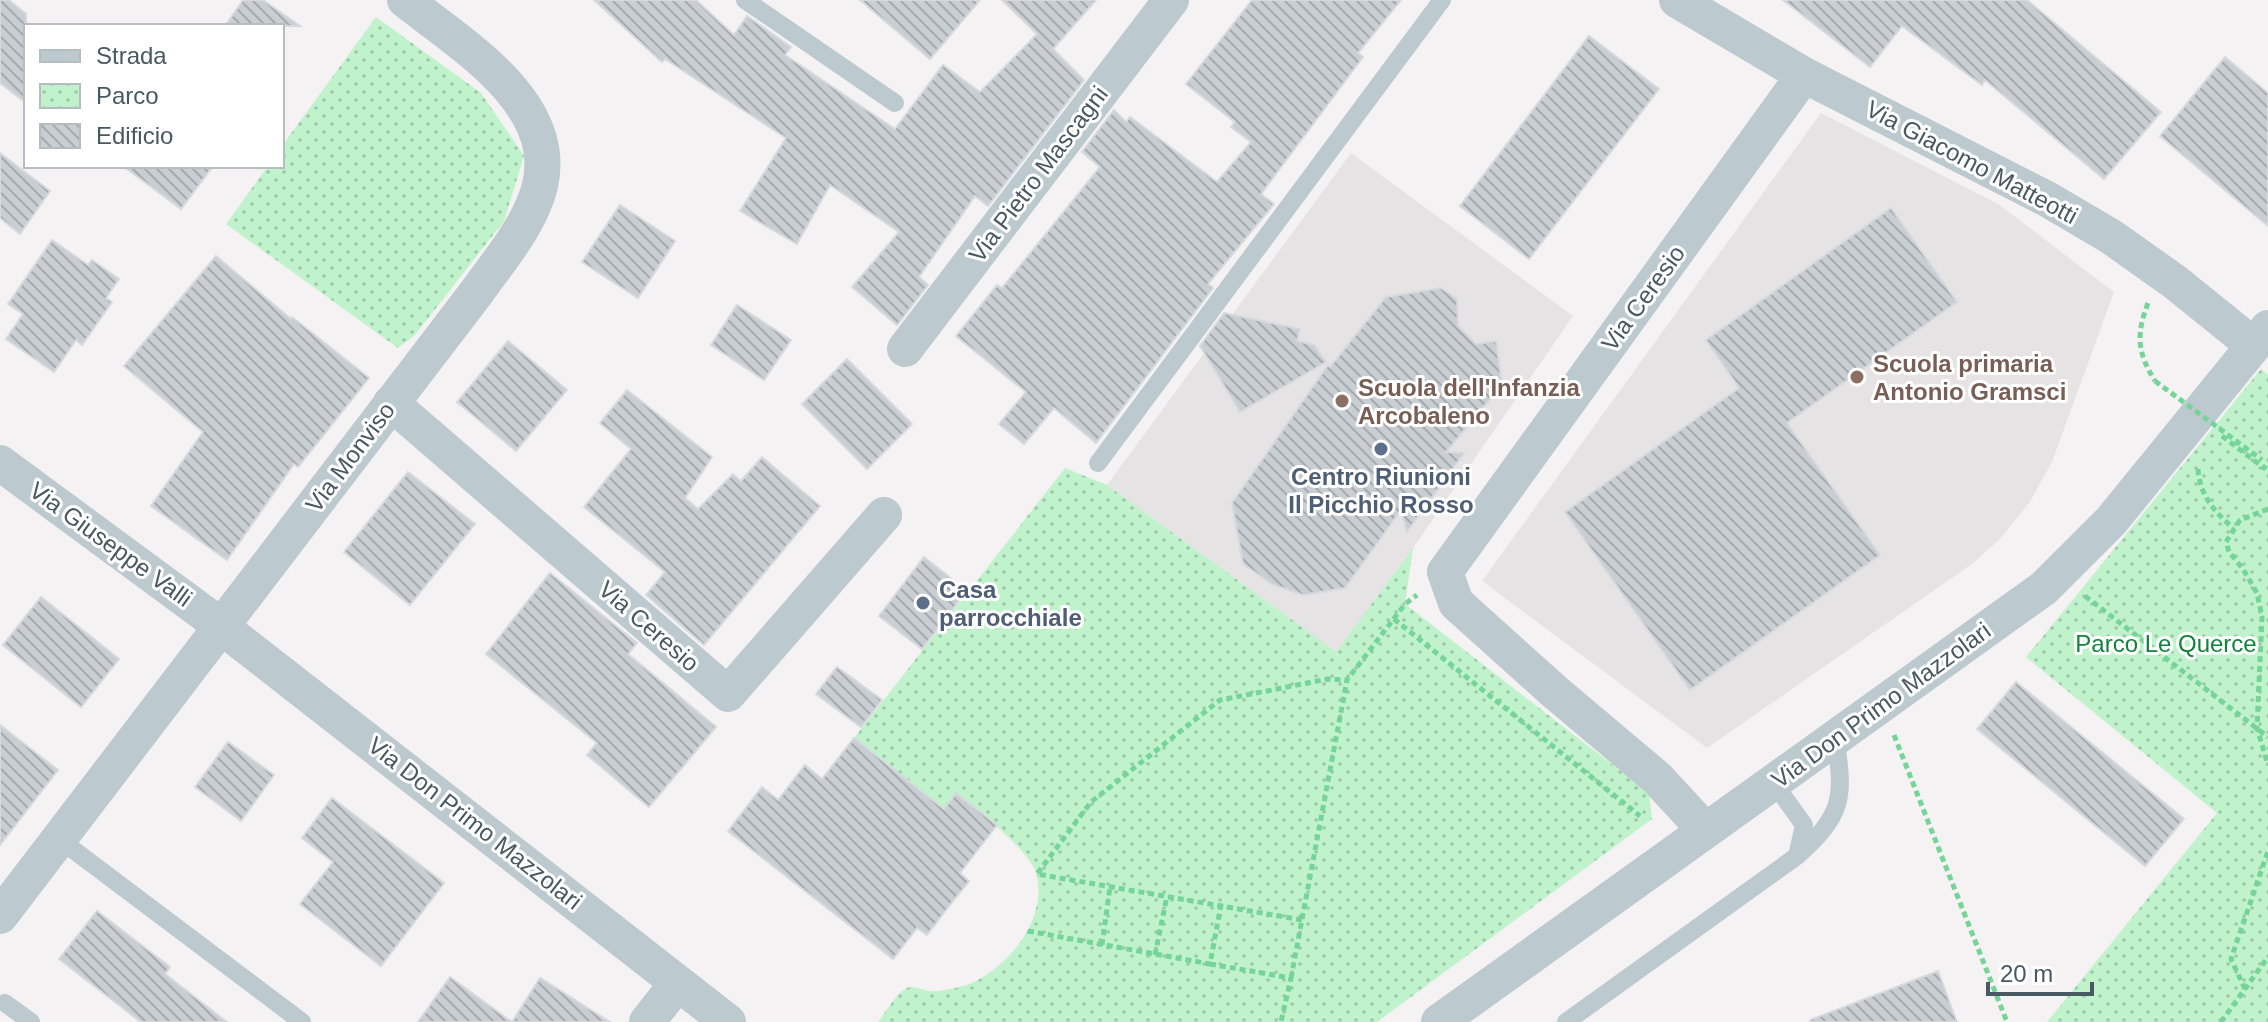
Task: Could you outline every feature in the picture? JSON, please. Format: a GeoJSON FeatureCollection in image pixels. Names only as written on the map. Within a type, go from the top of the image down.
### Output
{"type":"FeatureCollection","features":[{"type":"Feature","properties":{"kind":"street","name":"Via Monviso"},"geometry":{"type":"LineString","coordinates":[[0,916],[511,246],[534,205],[542,176],[541,150],[533,121],[515,92],[405,0]]}},
{"type":"Feature","properties":{"kind":"street","name":"Via Pietro Mascagni"},"geometry":{"type":"LineString","coordinates":[[905,349],[1171,0]]}},
{"type":"Feature","properties":{"kind":"street","name":"Via Giacomo Matteotti"},"geometry":{"type":"LineString","coordinates":[[1677,0],[1804,75],[2047,199],[2110,236],[2261,337]]}},
{"type":"Feature","properties":{"kind":"street","name":"Via Ceresio"},"geometry":{"type":"LineString","coordinates":[[1450,587],[1643,299],[1804,75]]}},
{"type":"Feature","properties":{"kind":"street","name":"Via Don Primo Mazzolari"},"geometry":{"type":"LineString","coordinates":[[1439,1022],[2059,575],[2111,521],[2261,337]]}},
{"type":"Feature","properties":{"kind":"street","name":"Via Ceresio"},"geometry":{"type":"LineString","coordinates":[[391,403],[728,694],[884,515]]}},
{"type":"Feature","properties":{"kind":"street","name":"Via Giuseppe Valli"},"geometry":{"type":"LineString","coordinates":[[0,463],[220,626]]}},
{"type":"Feature","properties":{"kind":"street"},"geometry":{"type":"LineString","coordinates":[[1450,587],[1555,692],[1657,778],[1705,830]]}},
{"type":"Feature","properties":{"kind":"street","name":"Via Don Primo Mazzolari"},"geometry":{"type":"LineString","coordinates":[[220,626],[728,1022]]}},
{"type":"Feature","properties":{"kind":"street"},"geometry":{"type":"LineString","coordinates":[[647,1022],[677,984]]}},
{"type":"Feature","properties":{"kind":"lane"},"geometry":{"type":"LineString","coordinates":[[745,0],[895,103]]}},
{"type":"Feature","properties":{"kind":"lane"},"geometry":{"type":"LineString","coordinates":[[1098,463],[1442,0]]}},
{"type":"Feature","properties":{"kind":"lane"},"geometry":{"type":"LineString","coordinates":[[1566,1022],[1797,856],[1823,833],[1838,806],[1842,779],[1835,738]]}},
{"type":"Feature","properties":{"kind":"lane"},"geometry":{"type":"LineString","coordinates":[[1773,782],[1804,825],[1797,856]]}},
{"type":"Feature","properties":{"kind":"lane"},"geometry":{"type":"LineString","coordinates":[[59,839],[302,1022]]}},
{"type":"Feature","properties":{"kind":"lane"},"geometry":{"type":"LineString","coordinates":[[5,1003],[31,1022]]}},
{"type":"Feature","properties":{"kind":"path"},"geometry":{"type":"LineString","coordinates":[[2154,267],[2152,292],[2139,334],[2144,363],[2155,381],[2266,462],[2264,468],[2214,430]]}},
{"type":"Feature","properties":{"kind":"path"},"geometry":{"type":"LineString","coordinates":[[2198,463],[2199,486],[2204,497],[2233,528]]}},
{"type":"Feature","properties":{"kind":"path"},"geometry":{"type":"LineString","coordinates":[[2268,509],[2244,517],[2233,528],[2226,542],[2257,593],[2262,617],[2257,728],[2268,765]]}},
{"type":"Feature","properties":{"kind":"path"},"geometry":{"type":"LineString","coordinates":[[1281,1022],[1347,680],[1405,604],[1450,587]]}},
{"type":"Feature","properties":{"kind":"path"},"geometry":{"type":"LineString","coordinates":[[2077,590],[2268,737]]}},
{"type":"Feature","properties":{"kind":"path"},"geometry":{"type":"LineString","coordinates":[[1394,619],[1645,820]]}},
{"type":"Feature","properties":{"kind":"path"},"geometry":{"type":"LineString","coordinates":[[1302,920],[1037,874],[1091,802],[1220,700],[1328,679],[1347,680]]}},
{"type":"Feature","properties":{"kind":"path"},"geometry":{"type":"LineString","coordinates":[[1883,704],[2007,1022]]}},
{"type":"Feature","properties":{"kind":"path"},"geometry":{"type":"LineString","coordinates":[[2245,989],[2231,959],[2268,851]]}},
{"type":"Feature","properties":{"kind":"path"},"geometry":{"type":"LineString","coordinates":[[1102,945],[1110,887]]}},
{"type":"Feature","properties":{"kind":"path"},"geometry":{"type":"LineString","coordinates":[[1155,955],[1167,896]]}},
{"type":"Feature","properties":{"kind":"path"},"geometry":{"type":"LineString","coordinates":[[1210,964],[1221,905]]}},
{"type":"Feature","properties":{"kind":"path"},"geometry":{"type":"LineString","coordinates":[[1028,931],[1291,978]]}},
{"type":"Feature","properties":{"kind":"path"},"geometry":{"type":"LineString","coordinates":[[2221,1022],[2268,957]]}},
{"type":"Feature","properties":{"kind":"shaded area","name":"Scuola primaria Antonio Gramsci"},"geometry":{"type":"Polygon","coordinates":[[[1821,113],[1998,204],[2114,292],[2052,462],[2029,503],[2000,539],[1972,564],[1707,748],[1482,581],[1821,113]]]}},
{"type":"Feature","properties":{"kind":"shaded area","name":"Scuola dell'Infanzia Arcobaleno"},"geometry":{"type":"Polygon","coordinates":[[[1351,153],[1573,316],[1413,548],[1336,653],[1107,485],[1351,153]]]}},
{"type":"Feature","properties":{"kind":"green space"},"geometry":{"type":"Polygon","coordinates":[[[376,17],[481,93],[524,156],[504,221],[415,335],[398,348],[226,224],[267,168],[284,168],[284,143],[376,17]]]}},
{"type":"Feature","properties":{"kind":"green space","name":"Parco Le Querce"},"geometry":{"type":"Polygon","coordinates":[[[2261,369],[2268,375],[2268,1022],[2047,1022],[2217,813],[2026,657],[2261,369]]]}},
{"type":"Feature","properties":{"kind":"green space"},"geometry":{"type":"Polygon","coordinates":[[[1065,468],[1107,485],[1336,652],[1413,548],[1405,604],[1649,793],[1652,819],[1377,1022],[878,1022],[905,989],[914,987],[935,991],[960,987],[976,981],[1002,963],[1031,923],[1036,908],[1037,876],[1015,843],[957,794],[944,809],[854,738],[1065,468]]]}},
{"type":"Feature","properties":{"kind":"building"},"geometry":{"type":"Polygon","coordinates":[[[0,0],[9,0],[26,14],[24,101],[0,83],[0,0]]]}},
{"type":"Feature","properties":{"kind":"building"},"geometry":{"type":"Polygon","coordinates":[[[243,0],[263,0],[300,26],[284,24],[226,24],[243,0]]]}},
{"type":"Feature","properties":{"kind":"building"},"geometry":{"type":"Polygon","coordinates":[[[594,0],[696,0],[734,35],[747,16],[791,47],[785,55],[895,129],[943,65],[980,92],[1037,34],[1002,0],[1096,0],[1053,49],[1084,80],[988,206],[975,196],[919,277],[928,285],[897,325],[852,287],[899,232],[830,185],[797,244],[740,211],[786,138],[665,59],[662,62],[594,0]]]}},
{"type":"Feature","properties":{"kind":"building"},"geometry":{"type":"Polygon","coordinates":[[[860,0],[980,0],[930,59],[860,0]]]}},
{"type":"Feature","properties":{"kind":"building"},"geometry":{"type":"Polygon","coordinates":[[[1252,0],[1401,0],[1358,53],[1363,57],[1261,194],[1274,204],[1208,284],[1213,288],[1096,443],[1054,408],[1024,444],[999,424],[1026,392],[956,336],[997,285],[1002,288],[1100,167],[1082,152],[1114,110],[1126,122],[1130,117],[1217,182],[1251,142],[1231,127],[1235,122],[1186,84],[1252,0]]]}},
{"type":"Feature","properties":{"kind":"building"},"geometry":{"type":"Polygon","coordinates":[[[1783,0],[2027,0],[2161,112],[2104,179],[1985,80],[1982,85],[1902,26],[1870,67],[1783,0]]]}},
{"type":"Feature","properties":{"kind":"building"},"geometry":{"type":"Polygon","coordinates":[[[1589,36],[1659,89],[1529,259],[1460,206],[1589,36]]]}},
{"type":"Feature","properties":{"kind":"building"},"geometry":{"type":"Polygon","coordinates":[[[2225,57],[2268,93],[2268,226],[2160,136],[2225,57]]]}},
{"type":"Feature","properties":{"kind":"building"},"geometry":{"type":"Polygon","coordinates":[[[0,153],[50,191],[20,234],[0,218],[0,153]]]}},
{"type":"Feature","properties":{"kind":"building"},"geometry":{"type":"Polygon","coordinates":[[[126,168],[212,168],[181,209],[126,168]]]}},
{"type":"Feature","properties":{"kind":"building"},"geometry":{"type":"Polygon","coordinates":[[[620,205],[675,241],[638,298],[582,262],[620,205]]]}},
{"type":"Feature","properties":{"kind":"building"},"geometry":{"type":"Polygon","coordinates":[[[1891,208],[1957,302],[1787,423],[1880,555],[1690,690],[1565,512],[1739,388],[1706,340],[1891,208]]]}},
{"type":"Feature","properties":{"kind":"building"},"geometry":{"type":"Polygon","coordinates":[[[52,240],[88,265],[92,260],[119,279],[106,298],[112,302],[82,345],[76,340],[54,372],[6,339],[23,314],[8,304],[52,240]]]}},
{"type":"Feature","properties":{"kind":"building"},"geometry":{"type":"Polygon","coordinates":[[[216,256],[291,319],[369,378],[298,467],[294,464],[227,560],[151,506],[203,432],[124,366],[216,256]]]}},
{"type":"Feature","properties":{"kind":"building"},"geometry":{"type":"Polygon","coordinates":[[[1441,288],[1457,299],[1458,326],[1476,344],[1496,341],[1502,385],[1446,452],[1464,453],[1407,532],[1401,510],[1345,588],[1303,595],[1272,584],[1243,564],[1232,503],[1328,365],[1330,367],[1386,297],[1441,288]]]}},
{"type":"Feature","properties":{"kind":"building"},"geometry":{"type":"Polygon","coordinates":[[[737,305],[791,340],[764,380],[711,345],[737,305]]]}},
{"type":"Feature","properties":{"kind":"building"},"geometry":{"type":"Polygon","coordinates":[[[1224,313],[1300,329],[1297,341],[1314,345],[1326,362],[1240,412],[1200,346],[1224,313]]]}},
{"type":"Feature","properties":{"kind":"building"},"geometry":{"type":"Polygon","coordinates":[[[508,341],[567,390],[516,451],[457,402],[508,341]]]}},
{"type":"Feature","properties":{"kind":"building"},"geometry":{"type":"Polygon","coordinates":[[[847,359],[912,424],[867,469],[802,404],[847,359]]]}},
{"type":"Feature","properties":{"kind":"building"},"geometry":{"type":"Polygon","coordinates":[[[627,390],[712,457],[685,498],[698,509],[733,474],[741,481],[762,457],[820,506],[704,645],[646,595],[665,572],[584,507],[631,449],[600,423],[627,390]]]}},
{"type":"Feature","properties":{"kind":"building"},"geometry":{"type":"Polygon","coordinates":[[[408,472],[475,524],[410,605],[344,552],[408,472]]]}},
{"type":"Feature","properties":{"kind":"building","name":"Casa parrocchiale"},"geometry":{"type":"Polygon","coordinates":[[[924,557],[967,591],[922,649],[879,616],[924,557]]]}},
{"type":"Feature","properties":{"kind":"building"},"geometry":{"type":"Polygon","coordinates":[[[550,573],[637,643],[628,654],[716,727],[649,807],[587,755],[597,743],[486,654],[550,573]]]}},
{"type":"Feature","properties":{"kind":"building"},"geometry":{"type":"Polygon","coordinates":[[[41,597],[119,659],[81,707],[3,645],[41,597]]]}},
{"type":"Feature","properties":{"kind":"building"},"geometry":{"type":"Polygon","coordinates":[[[837,667],[882,700],[861,727],[816,694],[837,667]]]}},
{"type":"Feature","properties":{"kind":"building"},"geometry":{"type":"Polygon","coordinates":[[[2016,682],[2184,819],[2145,866],[1977,729],[2016,682]]]}},
{"type":"Feature","properties":{"kind":"building"},"geometry":{"type":"Polygon","coordinates":[[[0,725],[58,770],[0,845],[0,725]]]}},
{"type":"Feature","properties":{"kind":"building"},"geometry":{"type":"Polygon","coordinates":[[[854,738],[944,809],[956,793],[997,825],[960,873],[969,881],[927,935],[917,928],[893,959],[728,831],[762,787],[778,800],[805,765],[822,779],[854,738]]]}},
{"type":"Feature","properties":{"kind":"building"},"geometry":{"type":"Polygon","coordinates":[[[228,742],[274,775],[241,821],[195,787],[228,742]]]}},
{"type":"Feature","properties":{"kind":"building"},"geometry":{"type":"Polygon","coordinates":[[[332,798],[444,883],[381,966],[300,904],[333,862],[302,838],[332,798]]]}},
{"type":"Feature","properties":{"kind":"building"},"geometry":{"type":"Polygon","coordinates":[[[97,911],[170,967],[165,974],[227,1022],[141,1022],[59,959],[97,911]]]}},
{"type":"Feature","properties":{"kind":"building"},"geometry":{"type":"Polygon","coordinates":[[[1938,971],[1957,1022],[1810,1020],[1938,971]]]}},
{"type":"Feature","properties":{"kind":"building"},"geometry":{"type":"Polygon","coordinates":[[[450,977],[512,1022],[418,1022],[450,977]]]}},
{"type":"Feature","properties":{"kind":"building"},"geometry":{"type":"Polygon","coordinates":[[[540,978],[610,1022],[512,1022],[540,978]]]}},
{"type":"Feature","properties":{"kind":"place","name":"Scuola primaria Antonio Gramsci"},"geometry":{"type":"Point","coordinates":[1857,377]}},
{"type":"Feature","properties":{"kind":"place","name":"Scuola dell'Infanzia Arcobaleno"},"geometry":{"type":"Point","coordinates":[1342,401]}},
{"type":"Feature","properties":{"kind":"place","name":"Centro Riunioni Il Picchio Rosso"},"geometry":{"type":"Point","coordinates":[1381,449]}},
{"type":"Feature","properties":{"kind":"place","name":"Casa parrocchiale"},"geometry":{"type":"Point","coordinates":[923,603]}}]}
